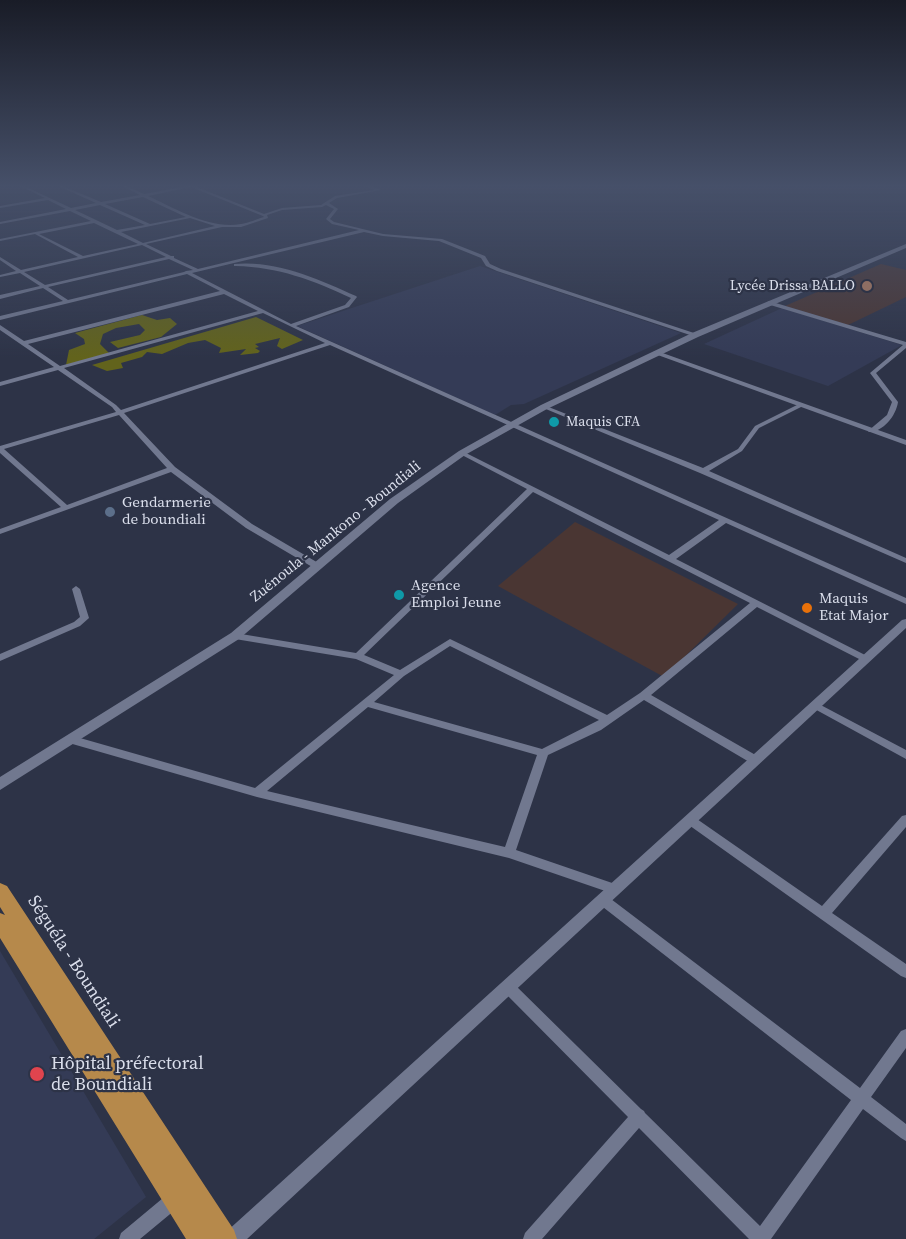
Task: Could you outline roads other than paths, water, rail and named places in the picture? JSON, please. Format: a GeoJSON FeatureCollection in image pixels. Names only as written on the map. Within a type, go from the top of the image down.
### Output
{"type":"FeatureCollection","features":[{"type":"Feature","properties":{"kind":"main road","name":"Zuénoula - Mankono - Boundiali"},"geometry":{"type":"LineString","coordinates":[[0,784],[235,636],[419,481],[462,453],[544,407],[657,353],[769,303],[903,249]]}},
{"type":"Feature","properties":{"kind":"main road","name":"Séguéla - Boundiali"},"geometry":{"type":"LineString","coordinates":[[0,891],[183,1192],[200,1239]]}},
{"type":"Feature","properties":{"kind":"main road","name":"Séguéla - Boundiali"},"geometry":{"type":"LineString","coordinates":[[0,921],[183,1192],[225,1239]]}},
{"type":"Feature","properties":{"kind":"street"},"geometry":{"type":"LineString","coordinates":[[54,243],[84,258]]}},
{"type":"Feature","properties":{"kind":"street"},"geometry":{"type":"LineString","coordinates":[[0,276],[151,243]]}},
{"type":"Feature","properties":{"kind":"street"},"geometry":{"type":"LineString","coordinates":[[0,318],[313,243]]}},
{"type":"Feature","properties":{"kind":"street"},"geometry":{"type":"LineString","coordinates":[[447,243],[483,257],[488,265],[499,270],[695,336]]}},
{"type":"Feature","properties":{"kind":"street"},"geometry":{"type":"LineString","coordinates":[[146,244],[196,270]]}},
{"type":"Feature","properties":{"kind":"street"},"geometry":{"type":"LineString","coordinates":[[0,297],[172,257]]}},
{"type":"Feature","properties":{"kind":"street"},"geometry":{"type":"LineString","coordinates":[[0,258],[67,302]]}},
{"type":"Feature","properties":{"kind":"street"},"geometry":{"type":"LineString","coordinates":[[209,267],[251,264],[296,271],[354,297],[347,306],[291,326]]}},
{"type":"Feature","properties":{"kind":"street"},"geometry":{"type":"LineString","coordinates":[[186,272],[291,326],[906,601]]}},
{"type":"Feature","properties":{"kind":"street"},"geometry":{"type":"LineString","coordinates":[[24,343],[224,292]]}},
{"type":"Feature","properties":{"kind":"street"},"geometry":{"type":"LineString","coordinates":[[769,303],[906,344]]}},
{"type":"Feature","properties":{"kind":"street"},"geometry":{"type":"LineString","coordinates":[[0,384],[60,370],[262,312]]}},
{"type":"Feature","properties":{"kind":"street"},"geometry":{"type":"LineString","coordinates":[[0,327],[114,406],[172,469],[249,526],[317,566]]}},
{"type":"Feature","properties":{"kind":"street"},"geometry":{"type":"LineString","coordinates":[[0,449],[119,413],[331,343]]}},
{"type":"Feature","properties":{"kind":"street"},"geometry":{"type":"LineString","coordinates":[[871,430],[886,421],[894,411],[895,402],[872,376],[873,373],[906,344]]}},
{"type":"Feature","properties":{"kind":"street"},"geometry":{"type":"LineString","coordinates":[[657,353],[906,443]]}},
{"type":"Feature","properties":{"kind":"street"},"geometry":{"type":"LineString","coordinates":[[703,471],[745,446],[757,427],[801,405]]}},
{"type":"Feature","properties":{"kind":"street"},"geometry":{"type":"LineString","coordinates":[[544,407],[703,471],[906,561]]}},
{"type":"Feature","properties":{"kind":"street"},"geometry":{"type":"LineString","coordinates":[[0,449],[66,507]]}},
{"type":"Feature","properties":{"kind":"street"},"geometry":{"type":"LineString","coordinates":[[462,453],[866,658]]}},
{"type":"Feature","properties":{"kind":"street"},"geometry":{"type":"LineString","coordinates":[[0,532],[172,469]]}},
{"type":"Feature","properties":{"kind":"street"},"geometry":{"type":"LineString","coordinates":[[358,656],[532,489]]}},
{"type":"Feature","properties":{"kind":"street"},"geometry":{"type":"LineString","coordinates":[[671,558],[725,520]]}},
{"type":"Feature","properties":{"kind":"street"},"geometry":{"type":"LineString","coordinates":[[0,658],[85,618],[76,589]]}},
{"type":"Feature","properties":{"kind":"street"},"geometry":{"type":"LineString","coordinates":[[366,703],[543,753],[607,720],[644,695],[756,603]]}},
{"type":"Feature","properties":{"kind":"street"},"geometry":{"type":"LineString","coordinates":[[233,1239],[906,622]]}},
{"type":"Feature","properties":{"kind":"street"},"geometry":{"type":"LineString","coordinates":[[235,636],[358,656],[401,674]]}},
{"type":"Feature","properties":{"kind":"street"},"geometry":{"type":"LineString","coordinates":[[256,793],[401,674],[450,642],[607,720]]}},
{"type":"Feature","properties":{"kind":"street"},"geometry":{"type":"LineString","coordinates":[[644,695],[755,760]]}},
{"type":"Feature","properties":{"kind":"street"},"geometry":{"type":"LineString","coordinates":[[815,705],[906,755]]}},
{"type":"Feature","properties":{"kind":"street"},"geometry":{"type":"LineString","coordinates":[[73,740],[256,793],[509,853],[614,889]]}},
{"type":"Feature","properties":{"kind":"street"},"geometry":{"type":"LineString","coordinates":[[509,853],[543,753]]}},
{"type":"Feature","properties":{"kind":"street"},"geometry":{"type":"LineString","coordinates":[[824,913],[906,819]]}},
{"type":"Feature","properties":{"kind":"street"},"geometry":{"type":"LineString","coordinates":[[690,820],[906,972]]}},
{"type":"Feature","properties":{"kind":"street"},"geometry":{"type":"LineString","coordinates":[[603,900],[906,1133]]}},
{"type":"Feature","properties":{"kind":"street"},"geometry":{"type":"LineString","coordinates":[[508,987],[761,1239],[906,1036]]}},
{"type":"Feature","properties":{"kind":"street"},"geometry":{"type":"LineString","coordinates":[[531,1239],[639,1116]]}},
{"type":"Feature","properties":{"kind":"street"},"geometry":{"type":"LineString","coordinates":[[127,1239],[183,1192]]}},
{"type":"Feature","properties":{"kind":"place","name":"Lycée Drissa BALLO"},"geometry":{"type":"Point","coordinates":[867,286]}},
{"type":"Feature","properties":{"kind":"place","name":"Maquis CFA"},"geometry":{"type":"Point","coordinates":[554,422]}},
{"type":"Feature","properties":{"kind":"place","name":"Gendarmerie de boundiali"},"geometry":{"type":"Point","coordinates":[110,512]}},
{"type":"Feature","properties":{"kind":"place","name":"Agence Emploi Jeune"},"geometry":{"type":"Point","coordinates":[399,595]}},
{"type":"Feature","properties":{"kind":"place","name":"Maquis Etat Major"},"geometry":{"type":"Point","coordinates":[807,608]}},
{"type":"Feature","properties":{"kind":"place","name":"Hôpital préfectoral de Boundiali"},"geometry":{"type":"Point","coordinates":[37,1074]}}]}
